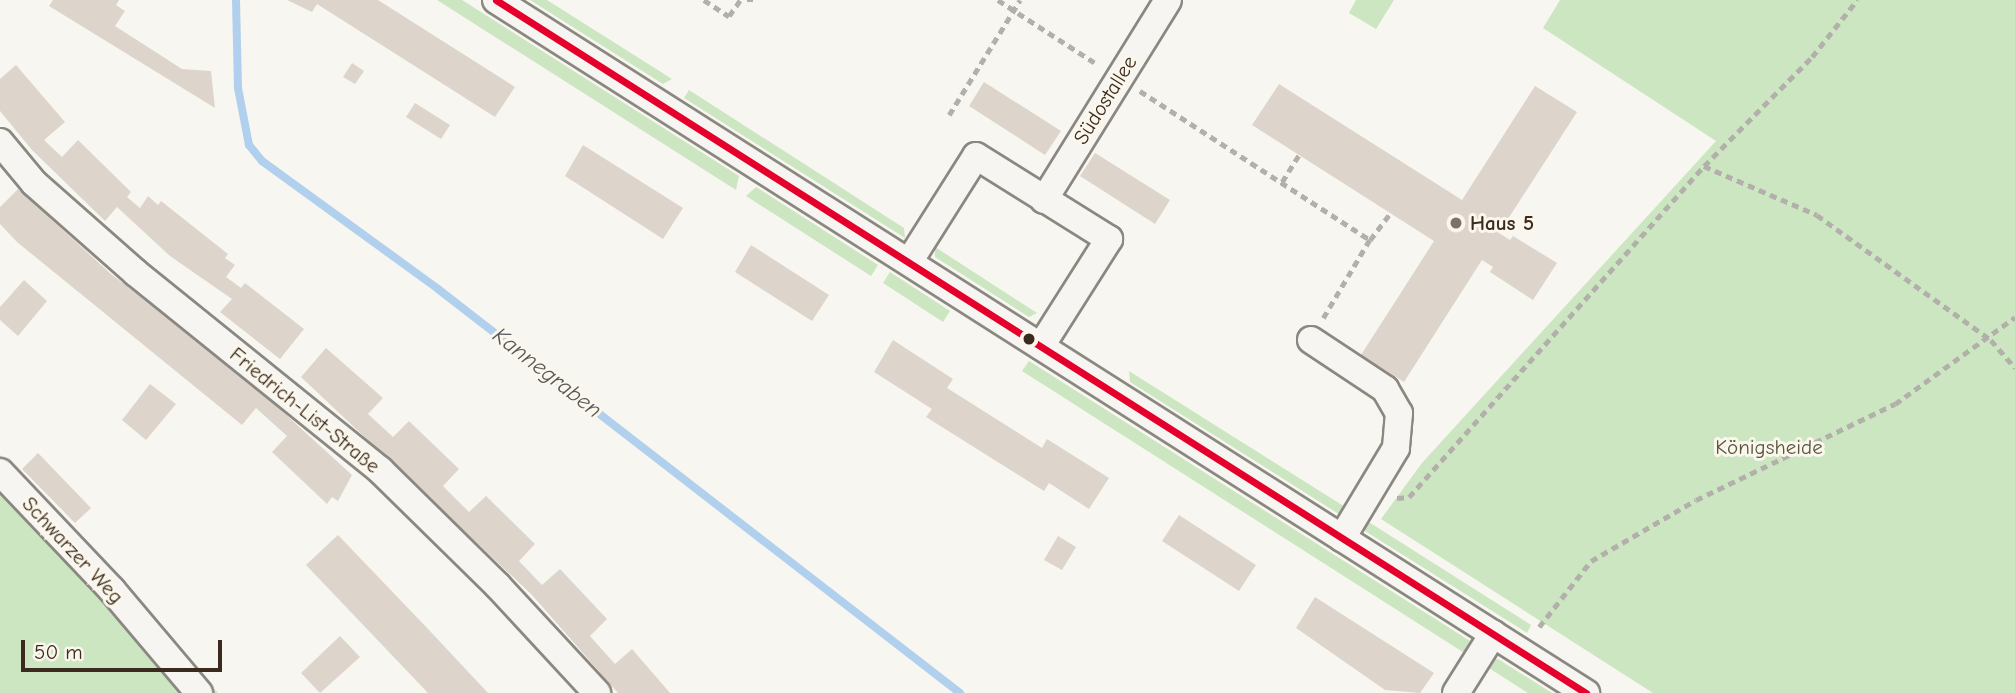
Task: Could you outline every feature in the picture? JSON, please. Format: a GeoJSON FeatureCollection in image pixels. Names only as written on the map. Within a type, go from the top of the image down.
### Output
{"type":"FeatureCollection","features":[{"type":"Feature","properties":{"kind":"street"},"geometry":{"type":"LineString","coordinates":[[496,0],[1586,693]]}},
{"type":"Feature","properties":{"kind":"street","name":"Südostallee"},"geometry":{"type":"LineString","coordinates":[[1044,200],[1168,0]]}},
{"type":"Feature","properties":{"kind":"street","name":"Friedrich-List-Straße"},"geometry":{"type":"LineString","coordinates":[[0,142],[34,183],[136,273],[380,470],[499,586],[597,693]]}},
{"type":"Feature","properties":{"kind":"street"},"geometry":{"type":"LineString","coordinates":[[909,262],[976,156],[1110,239],[1041,346]]}},
{"type":"Feature","properties":{"kind":"street"},"geometry":{"type":"LineString","coordinates":[[1311,340],[1385,389],[1399,413],[1396,448],[1376,486],[1342,538]]}},
{"type":"Feature","properties":{"kind":"street","name":"Schwarzer Weg"},"geometry":{"type":"LineString","coordinates":[[0,472],[112,590],[199,693]]}},
{"type":"Feature","properties":{"kind":"street"},"geometry":{"type":"LineString","coordinates":[[1456,693],[1493,634]]}},
{"type":"Feature","properties":{"kind":"path"},"geometry":{"type":"LineString","coordinates":[[704,0],[729,16],[740,0]]}},
{"type":"Feature","properties":{"kind":"path"},"geometry":{"type":"LineString","coordinates":[[747,0],[753,0]]}},
{"type":"Feature","properties":{"kind":"path"},"geometry":{"type":"LineString","coordinates":[[998,0],[1370,240]]}},
{"type":"Feature","properties":{"kind":"path"},"geometry":{"type":"LineString","coordinates":[[949,115],[1020,0]]}},
{"type":"Feature","properties":{"kind":"path"},"geometry":{"type":"LineString","coordinates":[[1376,486],[1392,498],[1409,497],[1704,166],[1812,57],[1857,0]]}},
{"type":"Feature","properties":{"kind":"path"},"geometry":{"type":"LineString","coordinates":[[1282,183],[1298,155]]}},
{"type":"Feature","properties":{"kind":"path"},"geometry":{"type":"LineString","coordinates":[[1704,166],[1817,215],[1991,340],[2015,368]]}},
{"type":"Feature","properties":{"kind":"path"},"geometry":{"type":"LineString","coordinates":[[1311,340],[1370,240],[1390,213]]}},
{"type":"Feature","properties":{"kind":"path"},"geometry":{"type":"LineString","coordinates":[[1539,627],[1591,561],[1696,500],[1895,404],[1991,340],[2015,317]]}},
{"type":"Feature","properties":{"kind":"green space"},"geometry":{"type":"Polygon","coordinates":[[[437,0],[462,0],[739,176],[736,190],[437,0]]]}},
{"type":"Feature","properties":{"kind":"green space"},"geometry":{"type":"Polygon","coordinates":[[[530,0],[547,0],[672,79],[663,84],[530,0]]]}},
{"type":"Feature","properties":{"kind":"green space"},"geometry":{"type":"Polygon","coordinates":[[[1356,0],[1394,0],[1376,29],[1349,13],[1356,0]]]}},
{"type":"Feature","properties":{"kind":"green space","name":"Königsheide"},"geometry":{"type":"Polygon","coordinates":[[[1560,0],[2015,0],[2015,693],[1653,693],[1381,519],[1422,463],[1716,141],[1543,28],[1560,0]]]}},
{"type":"Feature","properties":{"kind":"green space"},"geometry":{"type":"Polygon","coordinates":[[[689,90],[904,228],[905,238],[684,98],[689,90]]]}},
{"type":"Feature","properties":{"kind":"green space"},"geometry":{"type":"Polygon","coordinates":[[[756,187],[878,265],[871,276],[746,196],[756,187]]]}},
{"type":"Feature","properties":{"kind":"green space"},"geometry":{"type":"Polygon","coordinates":[[[935,247],[1037,313],[1029,317],[935,257],[935,247]]]}},
{"type":"Feature","properties":{"kind":"green space"},"geometry":{"type":"Polygon","coordinates":[[[890,272],[950,311],[943,322],[883,283],[890,272]]]}},
{"type":"Feature","properties":{"kind":"green space"},"geometry":{"type":"Polygon","coordinates":[[[1029,361],[1470,641],[1466,654],[1022,371],[1029,361]]]}},
{"type":"Feature","properties":{"kind":"green space"},"geometry":{"type":"Polygon","coordinates":[[[1129,371],[1350,510],[1342,516],[1130,382],[1129,371]]]}},
{"type":"Feature","properties":{"kind":"green space"},"geometry":{"type":"Polygon","coordinates":[[[0,455],[218,693],[0,693],[0,455]]]}},
{"type":"Feature","properties":{"kind":"green space"},"geometry":{"type":"Polygon","coordinates":[[[1364,519],[1531,625],[1527,633],[1365,531],[1364,519]]]}},
{"type":"Feature","properties":{"kind":"green space"},"geometry":{"type":"Polygon","coordinates":[[[1490,659],[1498,659],[1552,693],[1528,693],[1484,665],[1490,659]]]}},
{"type":"Feature","properties":{"kind":"building"},"geometry":{"type":"Polygon","coordinates":[[[53,0],[119,0],[116,5],[125,11],[115,26],[182,69],[211,71],[215,108],[49,6],[53,0]]]}},
{"type":"Feature","properties":{"kind":"building"},"geometry":{"type":"Polygon","coordinates":[[[287,0],[378,0],[515,87],[495,117],[317,4],[312,12],[287,0]]]}},
{"type":"Feature","properties":{"kind":"building"},"geometry":{"type":"Polygon","coordinates":[[[352,63],[364,71],[355,84],[343,77],[352,63]]]}},
{"type":"Feature","properties":{"kind":"building"},"geometry":{"type":"Polygon","coordinates":[[[16,65],[65,122],[44,140],[62,157],[78,140],[131,192],[127,197],[140,208],[148,196],[158,205],[161,201],[228,254],[225,258],[235,265],[226,277],[241,288],[245,283],[304,329],[280,359],[220,312],[232,299],[170,256],[117,207],[105,221],[32,150],[0,111],[0,79],[16,65]]]}},
{"type":"Feature","properties":{"kind":"building"},"geometry":{"type":"Polygon","coordinates":[[[984,82],[1061,131],[1045,155],[969,106],[984,82]]]}},
{"type":"Feature","properties":{"kind":"building","name":"Haus 5"},"geometry":{"type":"Polygon","coordinates":[[[1279,84],[1462,200],[1535,86],[1577,112],[1499,233],[1510,240],[1513,236],[1557,263],[1533,300],[1490,272],[1493,267],[1482,260],[1404,382],[1361,355],[1434,241],[1252,125],[1279,84]]]}},
{"type":"Feature","properties":{"kind":"building"},"geometry":{"type":"Polygon","coordinates":[[[415,103],[450,125],[441,139],[406,117],[415,103]]]}},
{"type":"Feature","properties":{"kind":"building"},"geometry":{"type":"Polygon","coordinates":[[[583,145],[683,208],[663,239],[565,176],[583,145]]]}},
{"type":"Feature","properties":{"kind":"building"},"geometry":{"type":"Polygon","coordinates":[[[1095,153],[1170,200],[1155,224],[1080,176],[1095,153]]]}},
{"type":"Feature","properties":{"kind":"building"},"geometry":{"type":"Polygon","coordinates":[[[18,189],[111,274],[238,371],[352,475],[338,501],[332,497],[327,504],[272,452],[287,436],[256,408],[242,425],[17,242],[0,224],[0,207],[18,189]]]}},
{"type":"Feature","properties":{"kind":"building"},"geometry":{"type":"Polygon","coordinates":[[[751,245],[829,295],[812,321],[735,272],[751,245]]]}},
{"type":"Feature","properties":{"kind":"building"},"geometry":{"type":"Polygon","coordinates":[[[24,280],[47,301],[18,336],[0,320],[0,307],[24,280]]]}},
{"type":"Feature","properties":{"kind":"building"},"geometry":{"type":"Polygon","coordinates":[[[893,340],[953,379],[947,388],[1042,448],[1047,439],[1109,478],[1089,509],[1049,483],[1044,491],[926,417],[932,409],[874,372],[893,340]]]}},
{"type":"Feature","properties":{"kind":"building"},"geometry":{"type":"Polygon","coordinates":[[[326,348],[383,398],[368,414],[393,437],[409,421],[459,469],[443,486],[469,512],[486,496],[535,544],[519,561],[542,585],[560,569],[607,619],[590,636],[615,664],[632,649],[670,693],[618,693],[532,595],[301,377],[326,348]]]}},
{"type":"Feature","properties":{"kind":"building"},"geometry":{"type":"Polygon","coordinates":[[[150,384],[176,404],[146,440],[122,420],[150,384]]]}},
{"type":"Feature","properties":{"kind":"building"},"geometry":{"type":"Polygon","coordinates":[[[38,453],[91,508],[75,523],[22,469],[38,453]]]}},
{"type":"Feature","properties":{"kind":"building"},"geometry":{"type":"Polygon","coordinates":[[[1179,515],[1256,565],[1239,591],[1162,541],[1179,515]]]}},
{"type":"Feature","properties":{"kind":"building"},"geometry":{"type":"Polygon","coordinates":[[[338,535],[488,693],[428,693],[306,565],[338,535]]]}},
{"type":"Feature","properties":{"kind":"building"},"geometry":{"type":"Polygon","coordinates":[[[1058,536],[1076,547],[1062,570],[1044,560],[1058,536]]]}},
{"type":"Feature","properties":{"kind":"building"},"geometry":{"type":"Polygon","coordinates":[[[1315,597],[1434,673],[1420,693],[1385,690],[1296,628],[1315,597]]]}},
{"type":"Feature","properties":{"kind":"building"},"geometry":{"type":"Polygon","coordinates":[[[340,636],[360,657],[320,693],[301,673],[340,636]]]}},
{"type":"Feature","properties":{"kind":"waterway","name":"Kannegraben"},"geometry":{"type":"LineString","coordinates":[[236,0],[238,88],[249,145],[262,161],[438,289],[960,693]]}},
{"type":"Feature","properties":{"kind":"transit line"},"geometry":{"type":"LineString","coordinates":[[496,0],[1586,693]]}},
{"type":"Feature","properties":{"kind":"place","name":"Haus 5"},"geometry":{"type":"Point","coordinates":[1456,223]}}]}
